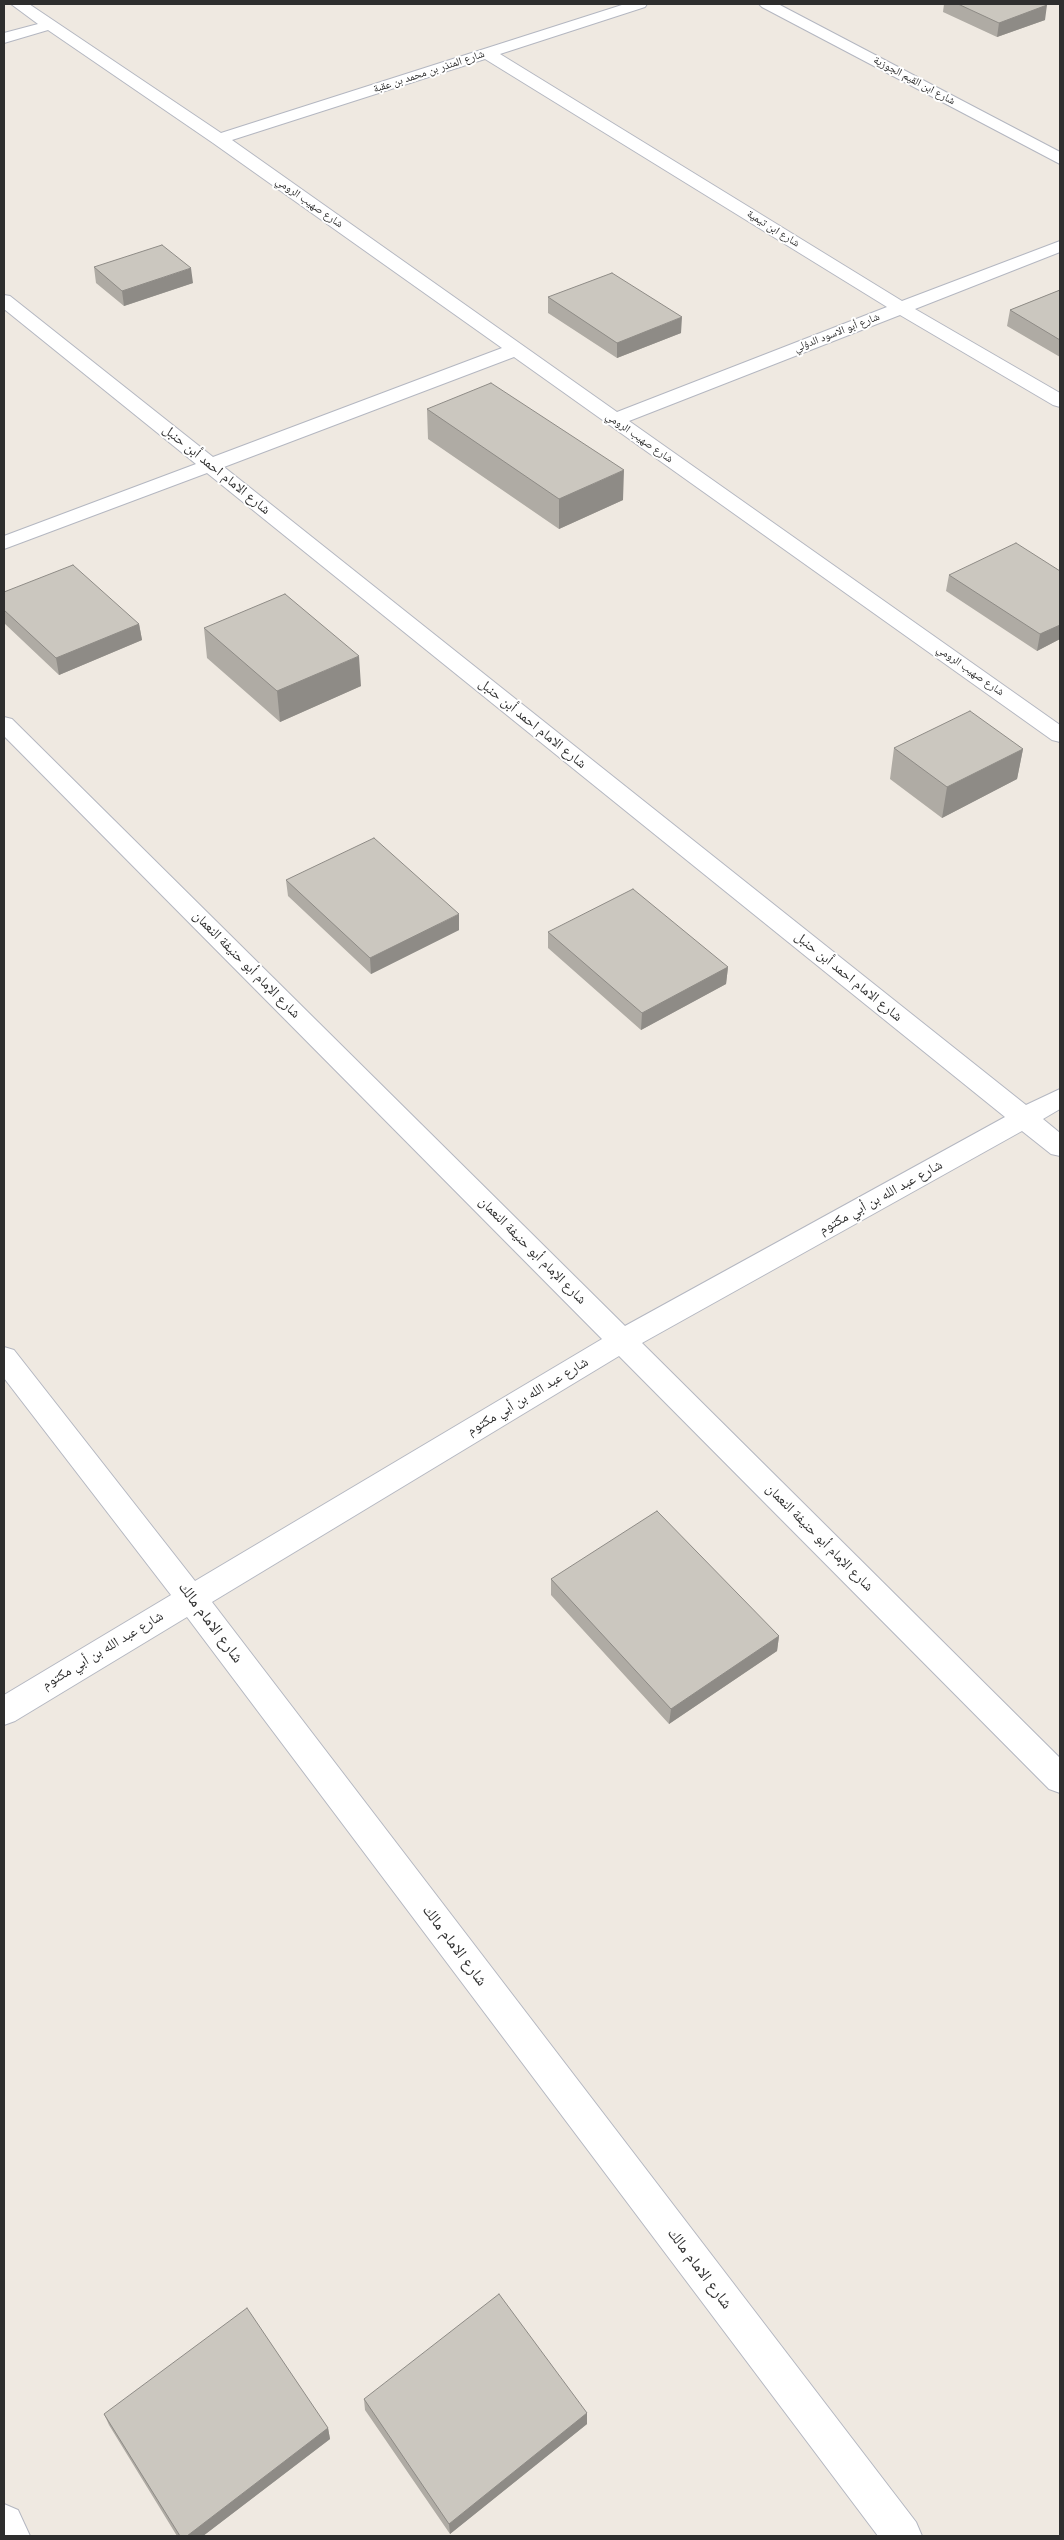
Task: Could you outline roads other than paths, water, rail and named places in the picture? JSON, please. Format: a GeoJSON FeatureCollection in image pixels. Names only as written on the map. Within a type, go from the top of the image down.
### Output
{"type":"FeatureCollection","features":[{"type":"Feature","properties":{"kind":"street"},"geometry":{"type":"LineString","coordinates":[[19,4],[50,25]]}},
{"type":"Feature","properties":{"kind":"street","name":"شارع المنذر بن محمد بن عقبة"},"geometry":{"type":"LineString","coordinates":[[219,139],[640,4]]}},
{"type":"Feature","properties":{"kind":"street","name":"شارع ابن القيم الجوزية"},"geometry":{"type":"LineString","coordinates":[[767,4],[1060,158]]}},
{"type":"Feature","properties":{"kind":"street"},"geometry":{"type":"LineString","coordinates":[[4,38],[50,25]]}},
{"type":"Feature","properties":{"kind":"street","name":"شارع صهيب الرومي"},"geometry":{"type":"LineString","coordinates":[[50,25],[219,139],[1060,735]]}},
{"type":"Feature","properties":{"kind":"street","name":"شارع ابن تيمية"},"geometry":{"type":"LineString","coordinates":[[487,53],[902,308],[1060,401]]}},
{"type":"Feature","properties":{"kind":"street","name":"شارع أبو الاسود الدؤلي"},"geometry":{"type":"LineString","coordinates":[[613,420],[1060,246]]}},
{"type":"Feature","properties":{"kind":"street","name":"شارع الامام احمد أبن حنبل"},"geometry":{"type":"LineString","coordinates":[[4,300],[1060,1147]]}},
{"type":"Feature","properties":{"kind":"street"},"geometry":{"type":"LineString","coordinates":[[4,542],[516,350]]}},
{"type":"Feature","properties":{"kind":"street","name":"شارع الإمام أبو حنيفة النعمان"},"geometry":{"type":"LineString","coordinates":[[4,724],[1060,1779]]}},
{"type":"Feature","properties":{"kind":"street","name":"شارع عبد الله بن أبي مكتوم"},"geometry":{"type":"LineString","coordinates":[[4,1711],[622,1341],[1060,1098]]}},
{"type":"Feature","properties":{"kind":"street","name":"شارع الامام مالك"},"geometry":{"type":"LineString","coordinates":[[4,1358],[191,1598],[902,2536]]}},
{"type":"Feature","properties":{"kind":"street"},"geometry":{"type":"LineString","coordinates":[[4,2524],[10,2536]]}}]}
